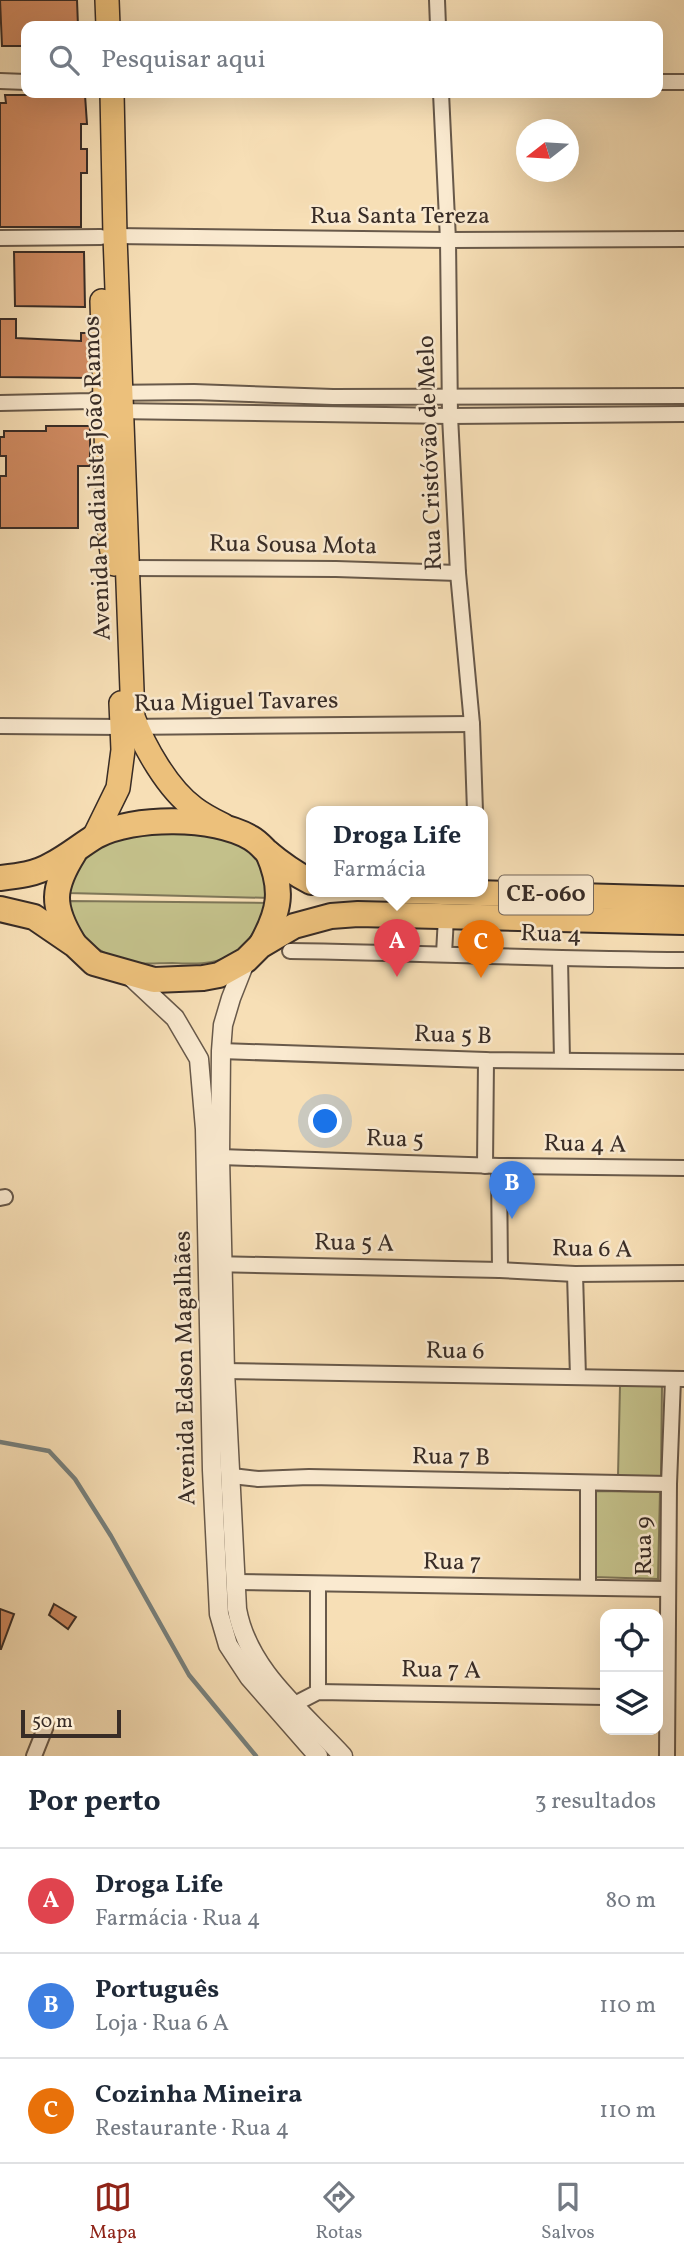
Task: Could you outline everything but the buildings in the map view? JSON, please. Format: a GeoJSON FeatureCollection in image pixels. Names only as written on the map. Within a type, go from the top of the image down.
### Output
{"type":"FeatureCollection","features":[{"type":"Feature","properties":{"kind":"highway"},"geometry":{"type":"LineString","coordinates":[[0,878],[24,876],[49,867],[85,843],[125,825],[151,822],[223,825],[255,840],[268,853],[306,879]]}},
{"type":"Feature","properties":{"kind":"highway"},"geometry":{"type":"LineString","coordinates":[[75,945],[60,919],[56,896],[58,882],[85,843]]}},
{"type":"Feature","properties":{"kind":"highway"},"geometry":{"type":"LineString","coordinates":[[253,953],[273,923],[279,901],[277,873],[268,853]]}},
{"type":"Feature","properties":{"kind":"highway","name":"CE-060"},"geometry":{"type":"LineString","coordinates":[[488,892],[684,899]]}},
{"type":"Feature","properties":{"kind":"highway","name":"CE-060"},"geometry":{"type":"LineString","coordinates":[[0,909],[34,917],[75,945],[94,963],[154,980],[219,975],[294,926],[331,916],[358,914],[684,922]]}},
{"type":"Feature","properties":{"kind":"main road"},"geometry":{"type":"LineString","coordinates":[[93,0],[94,21]]}},
{"type":"Feature","properties":{"kind":"main road"},"geometry":{"type":"LineString","coordinates":[[107,0],[108,21]]}},
{"type":"Feature","properties":{"kind":"main road","name":"Avenida Radialista João Ramos"},"geometry":{"type":"LineString","coordinates":[[97,98],[108,237]]}},
{"type":"Feature","properties":{"kind":"main road","name":"Avenida Radialista João Ramos"},"geometry":{"type":"LineString","coordinates":[[112,98],[108,237],[110,540],[115,568],[129,727],[193,808],[223,825]]}},
{"type":"Feature","properties":{"kind":"main road","name":"Avenida Radialista João Ramos"},"geometry":{"type":"LineString","coordinates":[[85,843],[118,788],[132,704],[127,568],[109,402]]}},
{"type":"Feature","properties":{"kind":"street"},"geometry":{"type":"LineString","coordinates":[[437,0],[438,21]]}},
{"type":"Feature","properties":{"kind":"street"},"geometry":{"type":"LineString","coordinates":[[0,81],[21,82]]}},
{"type":"Feature","properties":{"kind":"street"},"geometry":{"type":"LineString","coordinates":[[663,82],[684,82]]}},
{"type":"Feature","properties":{"kind":"street","name":"Rua Cristóvão de Melo"},"geometry":{"type":"LineString","coordinates":[[441,98],[448,240],[450,416],[458,573],[472,724],[475,806]]}},
{"type":"Feature","properties":{"kind":"street","name":"Rua Santa Tereza"},"geometry":{"type":"LineString","coordinates":[[0,238],[684,239]]}},
{"type":"Feature","properties":{"kind":"street"},"geometry":{"type":"LineString","coordinates":[[194,392],[195,412]]}},
{"type":"Feature","properties":{"kind":"street"},"geometry":{"type":"LineString","coordinates":[[0,403],[109,402],[194,392],[333,397],[684,396]]}},
{"type":"Feature","properties":{"kind":"street"},"geometry":{"type":"LineString","coordinates":[[333,397],[334,415]]}},
{"type":"Feature","properties":{"kind":"street"},"geometry":{"type":"LineString","coordinates":[[580,397],[580,415]]}},
{"type":"Feature","properties":{"kind":"street"},"geometry":{"type":"LineString","coordinates":[[109,402],[195,412],[334,415],[684,414]]}},
{"type":"Feature","properties":{"kind":"street","name":"Rua Sousa Mota"},"geometry":{"type":"LineString","coordinates":[[127,568],[336,569],[458,573]]}},
{"type":"Feature","properties":{"kind":"street","name":"Rua Miguel Tavares"},"geometry":{"type":"LineString","coordinates":[[0,726],[472,724]]}},
{"type":"Feature","properties":{"kind":"street"},"geometry":{"type":"LineString","coordinates":[[444,954],[446,917]]}},
{"type":"Feature","properties":{"kind":"street","name":"Rua 4"},"geometry":{"type":"LineString","coordinates":[[290,951],[684,960]]}},
{"type":"Feature","properties":{"kind":"street","name":"Avenida Edson Magalhães"},"geometry":{"type":"LineString","coordinates":[[253,953],[230,998],[223,1025],[212,1470],[222,1629],[228,1645],[249,1677],[287,1708]]}},
{"type":"Feature","properties":{"kind":"street"},"geometry":{"type":"LineString","coordinates":[[560,959],[562,1060]]}},
{"type":"Feature","properties":{"kind":"street","name":"Avenida Edson Magalhães"},"geometry":{"type":"LineString","coordinates":[[127,973],[175,1018],[199,1059],[225,1371],[235,1583],[243,1634],[287,1708],[323,1751],[343,1756]]}},
{"type":"Feature","properties":{"kind":"street","name":"Rua 5 B"},"geometry":{"type":"LineString","coordinates":[[221,1051],[486,1060],[684,1062]]}},
{"type":"Feature","properties":{"kind":"street"},"geometry":{"type":"LineString","coordinates":[[486,1060],[500,1270]]}},
{"type":"Feature","properties":{"kind":"street","name":"Rua 5"},"geometry":{"type":"LineString","coordinates":[[220,1157],[492,1166]]}},
{"type":"Feature","properties":{"kind":"street","name":"Rua 4 A"},"geometry":{"type":"LineString","coordinates":[[492,1166],[684,1168]]}},
{"type":"Feature","properties":{"kind":"street","name":"Rua 5 A"},"geometry":{"type":"LineString","coordinates":[[216,1264],[500,1270]]}},
{"type":"Feature","properties":{"kind":"street","name":"Rua 6 A"},"geometry":{"type":"LineString","coordinates":[[500,1270],[575,1274],[684,1273]]}},
{"type":"Feature","properties":{"kind":"street"},"geometry":{"type":"LineString","coordinates":[[575,1274],[578,1377]]}},
{"type":"Feature","properties":{"kind":"street","name":"Rua 6"},"geometry":{"type":"LineString","coordinates":[[225,1371],[679,1379]]}},
{"type":"Feature","properties":{"kind":"street","name":"Rua 9"},"geometry":{"type":"LineString","coordinates":[[667,1756],[663,1698],[668,1590],[668,1484],[679,1379]]}},
{"type":"Feature","properties":{"kind":"street"},"geometry":{"type":"LineString","coordinates":[[212,1470],[232,1476]]}},
{"type":"Feature","properties":{"kind":"street","name":"Rua 7 B"},"geometry":{"type":"LineString","coordinates":[[232,1476],[258,1479],[309,1477],[668,1484]]}},
{"type":"Feature","properties":{"kind":"street"},"geometry":{"type":"LineString","coordinates":[[588,1483],[588,1587]]}},
{"type":"Feature","properties":{"kind":"street","name":"Rua 7"},"geometry":{"type":"LineString","coordinates":[[235,1583],[668,1590]]}},
{"type":"Feature","properties":{"kind":"street"},"geometry":{"type":"LineString","coordinates":[[317,1692],[318,1585]]}},
{"type":"Feature","properties":{"kind":"street","name":"Rua 7 A"},"geometry":{"type":"LineString","coordinates":[[287,1708],[317,1692],[600,1697]]}},
{"type":"Feature","properties":{"kind":"street"},"geometry":{"type":"LineString","coordinates":[[34,1756],[46,1726]]}},
{"type":"Feature","properties":{"kind":"shaded area"},"geometry":{"type":"Polygon","coordinates":[[[127,833],[220,835],[247,849],[261,861],[270,898],[68,893],[75,872],[83,860],[100,846],[127,833]]]}},
{"type":"Feature","properties":{"kind":"shaded area"},"geometry":{"type":"Polygon","coordinates":[[[69,901],[269,903],[249,939],[231,955],[202,963],[145,964],[129,962],[96,948],[80,933],[69,901]]]}},
{"type":"Feature","properties":{"kind":"shaded area"},"geometry":{"type":"Polygon","coordinates":[[[620,1386],[662,1386],[661,1476],[618,1476],[620,1386]]]}},
{"type":"Feature","properties":{"kind":"shaded area"},"geometry":{"type":"Polygon","coordinates":[[[595,1491],[660,1492],[658,1579],[593,1577],[595,1491]]]}},
{"type":"Feature","properties":{"kind":"waterway"},"geometry":{"type":"LineString","coordinates":[[0,1442],[49,1451],[75,1479],[111,1536],[189,1675],[256,1756]]}},
{"type":"Feature","properties":{"kind":"place","name":"Droga Life"},"geometry":{"type":"Point","coordinates":[397,977]}},
{"type":"Feature","properties":{"kind":"place","name":"Cozinha Mineira"},"geometry":{"type":"Point","coordinates":[481,978]}},
{"type":"Feature","properties":{"kind":"place","name":"Português"},"geometry":{"type":"Point","coordinates":[512,1219]}}]}
